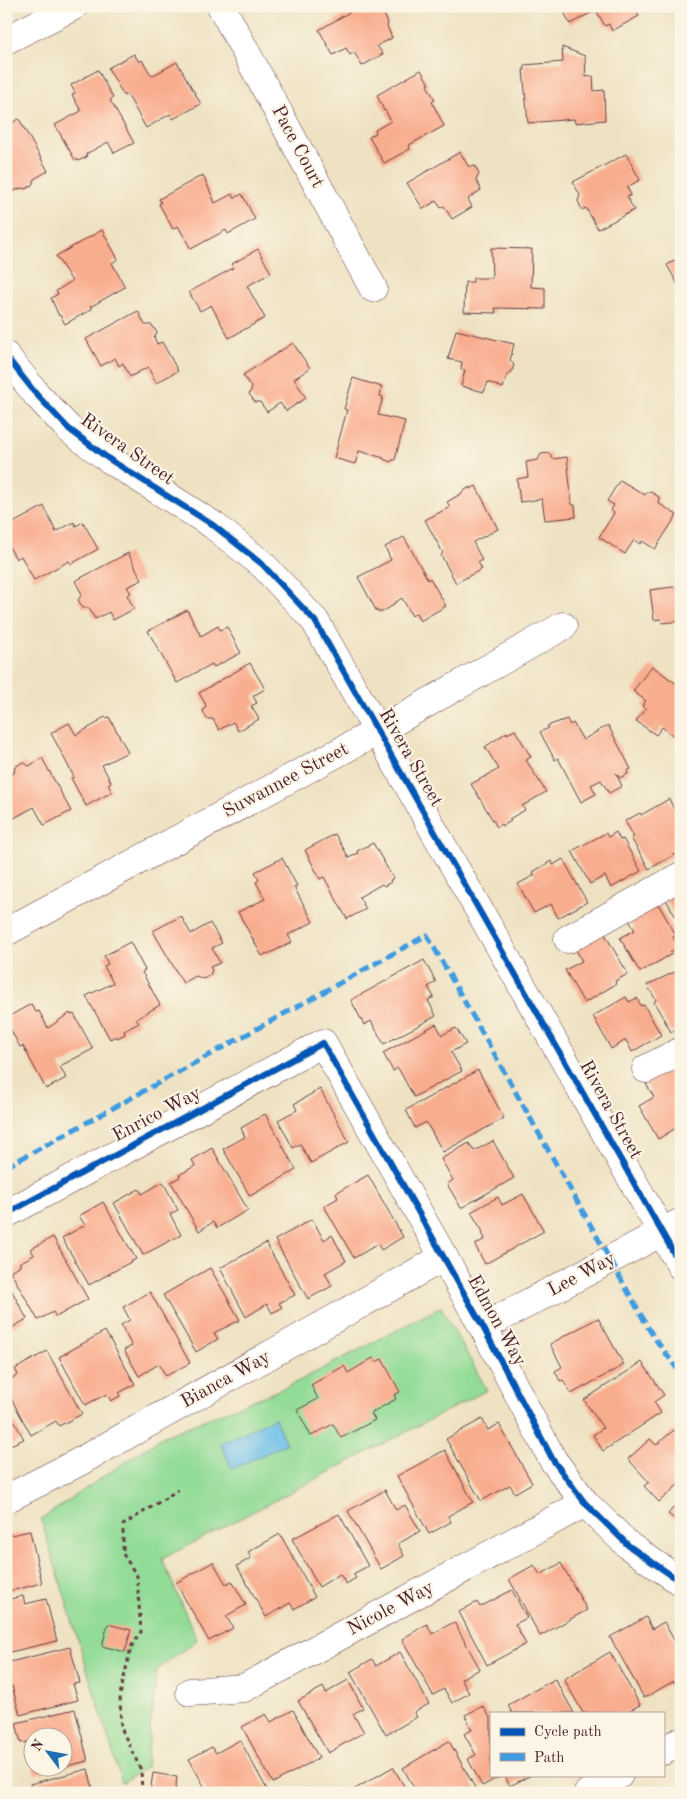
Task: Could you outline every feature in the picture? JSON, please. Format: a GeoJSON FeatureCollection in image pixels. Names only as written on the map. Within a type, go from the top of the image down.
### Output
{"type":"FeatureCollection","features":[{"type":"Feature","properties":{"kind":"street"},"geometry":{"type":"LineString","coordinates":[[6,40],[74,6]]}},
{"type":"Feature","properties":{"kind":"street","name":"Pace Court"},"geometry":{"type":"LineString","coordinates":[[221,6],[373,288]]}},
{"type":"Feature","properties":{"kind":"street","name":"Rivera Street"},"geometry":{"type":"LineString","coordinates":[[6,356],[37,395],[69,430],[109,459],[214,525],[263,565],[315,621],[671,1228],[681,1266]]}},
{"type":"Feature","properties":{"kind":"street","name":"Suwannee Street"},"geometry":{"type":"LineString","coordinates":[[6,932],[378,731],[563,626]]}},
{"type":"Feature","properties":{"kind":"street"},"geometry":{"type":"LineString","coordinates":[[568,939],[681,876]]}},
{"type":"Feature","properties":{"kind":"street","name":"Enrico Way"},"geometry":{"type":"LineString","coordinates":[[6,1214],[323,1043]]}},
{"type":"Feature","properties":{"kind":"street","name":"Edmon Way"},"geometry":{"type":"LineString","coordinates":[[323,1043],[483,1327],[553,1460],[585,1503],[629,1546],[681,1582]]}},
{"type":"Feature","properties":{"kind":"street"},"geometry":{"type":"LineString","coordinates":[[646,1069],[681,1051]]}},
{"type":"Feature","properties":{"kind":"street","name":"Lee Way"},"geometry":{"type":"LineString","coordinates":[[483,1327],[671,1228]]}},
{"type":"Feature","properties":{"kind":"street","name":"Bianca Way"},"geometry":{"type":"LineString","coordinates":[[6,1499],[79,1462],[444,1257]]}},
{"type":"Feature","properties":{"kind":"street","name":"Nicole Way"},"geometry":{"type":"LineString","coordinates":[[190,1692],[244,1688],[585,1503]]}},
{"type":"Feature","properties":{"kind":"street"},"geometry":{"type":"LineString","coordinates":[[664,1750],[681,1741]]}},
{"type":"Feature","properties":{"kind":"street"},"geometry":{"type":"LineString","coordinates":[[592,1792],[617,1776]]}},
{"type":"Feature","properties":{"kind":"path"},"geometry":{"type":"LineString","coordinates":[[142,1793],[142,1770],[121,1728],[120,1695],[131,1647],[141,1632],[137,1576],[123,1554],[123,1525],[178,1490]]}},
{"type":"Feature","properties":{"kind":"green space"},"geometry":{"type":"Polygon","coordinates":[[[441,1307],[487,1390],[162,1559],[197,1640],[157,1670],[146,1767],[122,1783],[41,1519],[162,1437],[291,1385],[441,1307]]]}},
{"type":"Feature","properties":{"kind":"water"},"geometry":{"type":"Polygon","coordinates":[[[275,1418],[286,1444],[232,1469],[220,1443],[275,1418]]]}},
{"type":"Feature","properties":{"kind":"building"},"geometry":{"type":"Polygon","coordinates":[[[360,6],[374,6],[378,14],[384,14],[392,38],[377,46],[383,54],[362,66],[354,52],[350,55],[346,48],[333,55],[319,30],[360,6]]]}},
{"type":"Feature","properties":{"kind":"building"},"geometry":{"type":"Polygon","coordinates":[[[561,6],[634,6],[639,16],[612,31],[609,24],[605,26],[596,10],[570,24],[561,6]]]}},
{"type":"Feature","properties":{"kind":"building"},"geometry":{"type":"Polygon","coordinates":[[[562,47],[585,56],[586,77],[593,76],[594,91],[604,90],[605,120],[575,123],[574,119],[528,123],[524,65],[563,62],[562,47]]]}},
{"type":"Feature","properties":{"kind":"building"},"geometry":{"type":"Polygon","coordinates":[[[134,54],[139,62],[142,60],[152,76],[177,62],[201,104],[173,119],[170,114],[146,128],[127,94],[124,96],[108,68],[134,54]]]}},
{"type":"Feature","properties":{"kind":"building"},"geometry":{"type":"Polygon","coordinates":[[[98,70],[113,98],[110,100],[134,143],[114,153],[108,142],[86,154],[87,157],[78,161],[77,159],[75,160],[55,125],[81,111],[72,95],[75,93],[71,85],[98,70]]]}},
{"type":"Feature","properties":{"kind":"building"},"geometry":{"type":"Polygon","coordinates":[[[421,70],[429,84],[427,85],[435,100],[432,102],[444,126],[409,145],[410,149],[384,163],[369,137],[376,133],[375,130],[391,121],[377,95],[421,70]]]}},
{"type":"Feature","properties":{"kind":"building"},"geometry":{"type":"Polygon","coordinates":[[[19,119],[48,171],[34,179],[32,185],[26,189],[21,188],[10,193],[6,186],[6,126],[19,119]]]}},
{"type":"Feature","properties":{"kind":"building"},"geometry":{"type":"Polygon","coordinates":[[[460,152],[468,166],[475,166],[479,174],[476,180],[481,190],[468,199],[472,207],[452,219],[444,206],[441,208],[436,201],[423,209],[407,183],[460,152]]]}},
{"type":"Feature","properties":{"kind":"building"},"geometry":{"type":"Polygon","coordinates":[[[626,154],[640,180],[627,187],[631,195],[627,197],[634,210],[598,229],[586,208],[582,210],[578,201],[580,195],[573,182],[626,154]]]}},
{"type":"Feature","properties":{"kind":"building"},"geometry":{"type":"Polygon","coordinates":[[[203,175],[215,203],[232,194],[234,198],[242,194],[255,219],[228,234],[226,230],[191,249],[178,226],[173,229],[159,204],[161,203],[159,199],[203,175]]]}},
{"type":"Feature","properties":{"kind":"building"},"geometry":{"type":"Polygon","coordinates":[[[102,230],[118,259],[112,263],[125,287],[65,324],[51,298],[58,294],[56,291],[72,281],[56,256],[102,230]]]}},
{"type":"Feature","properties":{"kind":"building"},"geometry":{"type":"Polygon","coordinates":[[[491,248],[532,249],[531,287],[545,288],[545,309],[495,308],[496,313],[464,312],[465,282],[473,282],[473,278],[492,278],[491,248]]]}},
{"type":"Feature","properties":{"kind":"building"},"geometry":{"type":"Polygon","coordinates":[[[258,249],[271,273],[247,286],[265,318],[229,338],[211,305],[200,311],[189,292],[233,268],[232,264],[258,249]]]}},
{"type":"Feature","properties":{"kind":"building"},"geometry":{"type":"Polygon","coordinates":[[[681,257],[681,290],[667,265],[681,257]]]}},
{"type":"Feature","properties":{"kind":"building"},"geometry":{"type":"Polygon","coordinates":[[[138,311],[145,325],[152,325],[157,333],[154,337],[157,344],[162,342],[178,371],[156,383],[148,367],[130,377],[123,363],[119,366],[115,358],[101,366],[86,339],[138,311]]]}},
{"type":"Feature","properties":{"kind":"building"},"geometry":{"type":"Polygon","coordinates":[[[456,330],[514,344],[510,360],[514,365],[511,373],[507,375],[503,388],[488,382],[484,392],[461,386],[465,370],[461,369],[462,362],[448,359],[456,330]]]}},
{"type":"Feature","properties":{"kind":"building"},"geometry":{"type":"Polygon","coordinates":[[[293,343],[310,368],[294,379],[306,398],[286,411],[280,403],[267,412],[260,402],[255,402],[249,394],[252,388],[243,375],[293,343]]]}},
{"type":"Feature","properties":{"kind":"building"},"geometry":{"type":"Polygon","coordinates":[[[353,378],[382,387],[380,396],[383,397],[378,415],[405,421],[395,460],[391,462],[384,458],[359,451],[355,464],[334,458],[347,410],[344,409],[353,378]]]}},
{"type":"Feature","properties":{"kind":"building"},"geometry":{"type":"Polygon","coordinates":[[[549,453],[553,459],[567,457],[572,505],[575,505],[576,517],[545,520],[542,499],[520,502],[517,479],[528,477],[526,462],[538,460],[541,454],[549,453]]]}},
{"type":"Feature","properties":{"kind":"building"},"geometry":{"type":"Polygon","coordinates":[[[620,480],[645,495],[651,492],[659,497],[658,503],[677,515],[655,549],[642,541],[640,544],[634,540],[625,554],[599,537],[614,513],[611,510],[614,505],[607,501],[620,480]]]}},
{"type":"Feature","properties":{"kind":"building"},"geometry":{"type":"Polygon","coordinates":[[[476,486],[498,529],[473,542],[482,560],[478,562],[482,569],[456,583],[441,555],[443,553],[425,520],[450,507],[447,502],[470,487],[470,489],[476,486]]]}},
{"type":"Feature","properties":{"kind":"building"},"geometry":{"type":"Polygon","coordinates":[[[44,506],[56,532],[74,522],[76,526],[83,522],[98,549],[71,564],[69,561],[34,580],[21,556],[16,559],[6,544],[6,527],[44,506]]]}},
{"type":"Feature","properties":{"kind":"building"},"geometry":{"type":"Polygon","coordinates":[[[404,537],[428,580],[430,578],[446,606],[420,621],[416,613],[412,616],[402,598],[380,613],[379,611],[377,612],[358,577],[391,560],[385,547],[404,537]]]}},
{"type":"Feature","properties":{"kind":"building"},"geometry":{"type":"Polygon","coordinates":[[[128,553],[142,580],[127,587],[131,593],[127,595],[134,609],[113,620],[109,612],[95,619],[89,608],[83,608],[78,600],[82,594],[75,581],[128,553]]]}},
{"type":"Feature","properties":{"kind":"building"},"geometry":{"type":"Polygon","coordinates":[[[681,586],[681,621],[662,623],[661,619],[654,620],[650,590],[681,586]]]}},
{"type":"Feature","properties":{"kind":"building"},"geometry":{"type":"Polygon","coordinates":[[[187,610],[201,636],[218,626],[220,630],[227,627],[241,653],[214,667],[212,664],[177,683],[148,631],[187,610]]]}},
{"type":"Feature","properties":{"kind":"building"},"geometry":{"type":"Polygon","coordinates":[[[250,663],[265,689],[253,696],[257,703],[251,706],[259,719],[238,731],[233,722],[219,730],[213,719],[207,719],[203,711],[206,705],[199,693],[250,663]]]}},
{"type":"Feature","properties":{"kind":"building"},"geometry":{"type":"Polygon","coordinates":[[[652,666],[681,687],[681,730],[675,737],[662,727],[656,735],[636,721],[646,709],[642,706],[646,701],[633,691],[652,666]]]}},
{"type":"Feature","properties":{"kind":"building"},"geometry":{"type":"Polygon","coordinates":[[[105,717],[109,717],[128,752],[102,765],[111,782],[108,784],[112,792],[86,806],[71,778],[74,777],[51,733],[69,723],[76,735],[105,717]]]}},
{"type":"Feature","properties":{"kind":"building"},"geometry":{"type":"Polygon","coordinates":[[[567,719],[570,725],[573,723],[583,740],[608,725],[631,769],[627,771],[628,774],[620,778],[616,773],[622,786],[609,793],[601,780],[591,785],[596,794],[581,802],[558,758],[555,760],[540,732],[549,728],[547,726],[567,719]]]}},
{"type":"Feature","properties":{"kind":"building"},"geometry":{"type":"Polygon","coordinates":[[[515,730],[531,757],[526,760],[546,792],[522,806],[525,810],[509,819],[511,821],[497,827],[471,784],[499,769],[485,747],[507,732],[507,734],[515,730]]]}},
{"type":"Feature","properties":{"kind":"building"},"geometry":{"type":"Polygon","coordinates":[[[42,758],[71,811],[44,825],[34,807],[14,818],[6,805],[6,795],[11,793],[6,784],[6,778],[14,773],[15,767],[23,762],[29,766],[42,758]]]}},
{"type":"Feature","properties":{"kind":"building"},"geometry":{"type":"Polygon","coordinates":[[[669,799],[681,823],[681,851],[649,869],[631,838],[634,837],[625,821],[640,813],[641,815],[669,799]]]}},
{"type":"Feature","properties":{"kind":"building"},"geometry":{"type":"Polygon","coordinates":[[[616,832],[620,840],[623,839],[641,871],[611,888],[605,876],[590,884],[572,851],[606,833],[608,837],[616,832]]]}},
{"type":"Feature","properties":{"kind":"building"},"geometry":{"type":"Polygon","coordinates":[[[335,834],[349,858],[358,853],[357,851],[373,843],[393,878],[390,880],[391,882],[384,886],[382,884],[359,897],[366,909],[347,919],[324,877],[320,879],[305,850],[335,834]]]}},
{"type":"Feature","properties":{"kind":"building"},"geometry":{"type":"Polygon","coordinates":[[[282,858],[297,886],[294,887],[313,922],[288,935],[292,942],[262,956],[238,912],[265,899],[256,882],[259,880],[255,872],[282,858]]]}},
{"type":"Feature","properties":{"kind":"building"},"geometry":{"type":"Polygon","coordinates":[[[563,859],[587,902],[558,918],[551,904],[534,913],[518,884],[535,875],[533,872],[551,861],[553,865],[563,859]]]}},
{"type":"Feature","properties":{"kind":"building"},"geometry":{"type":"Polygon","coordinates":[[[681,889],[681,926],[665,898],[681,889]]]}},
{"type":"Feature","properties":{"kind":"building"},"geometry":{"type":"Polygon","coordinates":[[[657,902],[676,935],[673,937],[679,947],[670,952],[672,954],[640,972],[620,938],[635,930],[628,919],[657,902]]]}},
{"type":"Feature","properties":{"kind":"building"},"geometry":{"type":"Polygon","coordinates":[[[181,916],[191,934],[210,923],[222,943],[212,948],[220,963],[210,967],[212,970],[210,975],[203,979],[196,976],[183,983],[153,931],[181,916]]]}},
{"type":"Feature","properties":{"kind":"building"},"geometry":{"type":"Polygon","coordinates":[[[603,931],[628,974],[615,981],[616,984],[584,1003],[565,970],[582,961],[575,948],[603,931]]]}},
{"type":"Feature","properties":{"kind":"building"},"geometry":{"type":"Polygon","coordinates":[[[130,942],[145,970],[142,972],[160,1005],[136,1019],[139,1023],[124,1031],[125,1034],[110,1039],[86,996],[113,983],[104,966],[108,964],[104,956],[130,942]]]}},
{"type":"Feature","properties":{"kind":"building"},"geometry":{"type":"Polygon","coordinates":[[[424,960],[436,982],[428,987],[434,997],[428,1000],[436,1016],[384,1044],[371,1021],[364,1025],[351,1000],[424,960]]]}},
{"type":"Feature","properties":{"kind":"building"},"geometry":{"type":"Polygon","coordinates":[[[681,969],[681,1027],[671,1032],[647,985],[681,969]]]}},
{"type":"Feature","properties":{"kind":"building"},"geometry":{"type":"Polygon","coordinates":[[[626,997],[629,1002],[637,998],[641,1006],[644,1005],[661,1035],[632,1052],[626,1040],[611,1049],[593,1016],[626,997]]]}},
{"type":"Feature","properties":{"kind":"building"},"geometry":{"type":"Polygon","coordinates":[[[31,1004],[36,1012],[39,1011],[48,1028],[70,1013],[71,1015],[74,1014],[93,1049],[60,1066],[66,1078],[46,1089],[23,1046],[20,1047],[6,1021],[6,1018],[31,1004]]]}},
{"type":"Feature","properties":{"kind":"building"},"geometry":{"type":"Polygon","coordinates":[[[436,1024],[442,1035],[456,1028],[466,1044],[451,1052],[462,1071],[414,1097],[398,1068],[393,1071],[383,1053],[436,1024]]]}},
{"type":"Feature","properties":{"kind":"building"},"geometry":{"type":"Polygon","coordinates":[[[677,1066],[681,1072],[681,1125],[658,1139],[639,1106],[654,1097],[646,1084],[677,1066]]]}},
{"type":"Feature","properties":{"kind":"building"},"geometry":{"type":"Polygon","coordinates":[[[478,1070],[504,1118],[443,1152],[426,1122],[415,1128],[406,1110],[478,1070]]]}},
{"type":"Feature","properties":{"kind":"building"},"geometry":{"type":"Polygon","coordinates":[[[320,1089],[349,1142],[311,1163],[300,1144],[293,1148],[278,1120],[297,1110],[294,1104],[320,1089]]]}},
{"type":"Feature","properties":{"kind":"building"},"geometry":{"type":"Polygon","coordinates":[[[265,1114],[296,1170],[250,1196],[223,1149],[245,1137],[241,1128],[265,1114]]]}},
{"type":"Feature","properties":{"kind":"building"},"geometry":{"type":"Polygon","coordinates":[[[493,1141],[514,1178],[461,1208],[447,1184],[453,1180],[441,1159],[469,1143],[474,1151],[493,1141]]]}},
{"type":"Feature","properties":{"kind":"building"},"geometry":{"type":"Polygon","coordinates":[[[212,1148],[248,1210],[217,1228],[213,1222],[199,1231],[171,1182],[195,1166],[192,1160],[212,1148]]]}},
{"type":"Feature","properties":{"kind":"building"},"geometry":{"type":"Polygon","coordinates":[[[368,1175],[403,1237],[381,1250],[378,1244],[354,1258],[324,1206],[338,1198],[336,1193],[368,1175]]]}},
{"type":"Feature","properties":{"kind":"building"},"geometry":{"type":"Polygon","coordinates":[[[163,1182],[178,1210],[170,1214],[181,1235],[143,1255],[114,1203],[139,1189],[142,1194],[163,1182]]]}},
{"type":"Feature","properties":{"kind":"building"},"geometry":{"type":"Polygon","coordinates":[[[523,1194],[544,1231],[485,1264],[475,1245],[485,1239],[471,1212],[498,1197],[502,1205],[523,1194]]]}},
{"type":"Feature","properties":{"kind":"building"},"geometry":{"type":"Polygon","coordinates":[[[103,1202],[136,1259],[89,1285],[62,1238],[85,1225],[79,1216],[103,1202]]]}},
{"type":"Feature","properties":{"kind":"building"},"geometry":{"type":"Polygon","coordinates":[[[312,1219],[324,1240],[332,1235],[346,1261],[325,1273],[332,1286],[308,1299],[275,1240],[312,1219]]]}},
{"type":"Feature","properties":{"kind":"building"},"geometry":{"type":"Polygon","coordinates":[[[53,1237],[88,1299],[56,1317],[53,1312],[38,1320],[10,1271],[21,1265],[19,1263],[34,1255],[31,1249],[53,1237]]]}},
{"type":"Feature","properties":{"kind":"building"},"geometry":{"type":"Polygon","coordinates":[[[266,1243],[295,1295],[279,1303],[282,1308],[272,1313],[267,1304],[246,1317],[220,1268],[266,1243]]]}},
{"type":"Feature","properties":{"kind":"building"},"geometry":{"type":"Polygon","coordinates":[[[210,1268],[240,1320],[214,1333],[218,1339],[196,1352],[163,1295],[210,1268]]]}},
{"type":"Feature","properties":{"kind":"building"},"geometry":{"type":"Polygon","coordinates":[[[6,1280],[27,1319],[6,1331],[6,1280]]]}},
{"type":"Feature","properties":{"kind":"building"},"geometry":{"type":"Polygon","coordinates":[[[150,1292],[190,1363],[166,1376],[159,1364],[139,1376],[124,1350],[132,1346],[121,1325],[130,1320],[123,1307],[150,1292]]]}},
{"type":"Feature","properties":{"kind":"building"},"geometry":{"type":"Polygon","coordinates":[[[598,1318],[624,1365],[571,1394],[563,1380],[560,1381],[555,1371],[562,1367],[550,1344],[598,1318]]]}},
{"type":"Feature","properties":{"kind":"building"},"geometry":{"type":"Polygon","coordinates":[[[105,1331],[135,1384],[119,1393],[120,1396],[111,1401],[107,1394],[85,1405],[59,1357],[105,1331]]]}},
{"type":"Feature","properties":{"kind":"building"},"geometry":{"type":"Polygon","coordinates":[[[47,1351],[82,1414],[59,1426],[56,1421],[31,1435],[6,1389],[6,1381],[18,1375],[15,1369],[47,1351]]]}},
{"type":"Feature","properties":{"kind":"building"},"geometry":{"type":"Polygon","coordinates":[[[373,1358],[376,1362],[382,1359],[400,1392],[394,1395],[396,1399],[371,1413],[375,1420],[341,1438],[333,1424],[311,1436],[297,1410],[318,1399],[311,1385],[344,1366],[348,1373],[373,1358]]]}},
{"type":"Feature","properties":{"kind":"building"},"geometry":{"type":"Polygon","coordinates":[[[642,1362],[664,1395],[654,1402],[661,1413],[603,1451],[593,1435],[603,1428],[584,1400],[642,1362]]]}},
{"type":"Feature","properties":{"kind":"building"},"geometry":{"type":"Polygon","coordinates":[[[9,1412],[24,1439],[6,1447],[6,1413],[9,1412]]]}},
{"type":"Feature","properties":{"kind":"building"},"geometry":{"type":"Polygon","coordinates":[[[482,1419],[488,1430],[499,1424],[532,1483],[515,1493],[510,1485],[481,1501],[446,1439],[482,1419]]]}},
{"type":"Feature","properties":{"kind":"building"},"geometry":{"type":"Polygon","coordinates":[[[674,1430],[681,1437],[681,1482],[659,1502],[644,1486],[649,1482],[628,1459],[650,1439],[656,1445],[674,1430]]]}},
{"type":"Feature","properties":{"kind":"building"},"geometry":{"type":"Polygon","coordinates":[[[445,1450],[473,1502],[448,1516],[451,1522],[429,1534],[397,1476],[445,1450]]]}},
{"type":"Feature","properties":{"kind":"building"},"geometry":{"type":"Polygon","coordinates":[[[385,1490],[396,1510],[405,1505],[420,1531],[398,1544],[404,1556],[381,1569],[348,1511],[385,1490]]]}},
{"type":"Feature","properties":{"kind":"building"},"geometry":{"type":"Polygon","coordinates":[[[681,1499],[681,1524],[668,1514],[681,1499]]]}},
{"type":"Feature","properties":{"kind":"building"},"geometry":{"type":"Polygon","coordinates":[[[339,1514],[368,1566],[353,1574],[356,1578],[346,1584],[340,1574],[319,1587],[292,1539],[339,1514]]]}},
{"type":"Feature","properties":{"kind":"building"},"geometry":{"type":"Polygon","coordinates":[[[30,1531],[42,1583],[6,1592],[6,1536],[30,1531]]]}},
{"type":"Feature","properties":{"kind":"building"},"geometry":{"type":"Polygon","coordinates":[[[280,1534],[315,1597],[294,1609],[290,1603],[266,1617],[237,1566],[251,1558],[248,1552],[280,1534]]]}},
{"type":"Feature","properties":{"kind":"building"},"geometry":{"type":"Polygon","coordinates":[[[213,1562],[226,1584],[232,1581],[246,1605],[226,1616],[233,1628],[209,1641],[176,1583],[213,1562]]]}},
{"type":"Feature","properties":{"kind":"building"},"geometry":{"type":"Polygon","coordinates":[[[561,1563],[587,1610],[540,1636],[509,1579],[534,1565],[540,1575],[561,1563]]]}},
{"type":"Feature","properties":{"kind":"building"},"geometry":{"type":"Polygon","coordinates":[[[512,1590],[527,1618],[515,1624],[526,1644],[487,1665],[459,1612],[477,1602],[480,1607],[512,1590]]]}},
{"type":"Feature","properties":{"kind":"building"},"geometry":{"type":"Polygon","coordinates":[[[23,1596],[25,1604],[46,1599],[57,1641],[6,1653],[6,1600],[23,1596]]]}},
{"type":"Feature","properties":{"kind":"building"},"geometry":{"type":"Polygon","coordinates":[[[646,1617],[652,1629],[664,1622],[681,1653],[681,1691],[679,1692],[674,1681],[644,1698],[610,1637],[646,1617]]]}},
{"type":"Feature","properties":{"kind":"building"},"geometry":{"type":"Polygon","coordinates":[[[454,1622],[480,1669],[461,1679],[469,1693],[452,1703],[444,1689],[433,1695],[402,1639],[427,1624],[432,1634],[454,1622]]]}},
{"type":"Feature","properties":{"kind":"building"},"geometry":{"type":"Polygon","coordinates":[[[108,1624],[131,1630],[125,1652],[102,1646],[108,1624]]]}},
{"type":"Feature","properties":{"kind":"building"},"geometry":{"type":"Polygon","coordinates":[[[70,1647],[80,1683],[73,1684],[78,1700],[20,1715],[12,1686],[6,1688],[6,1663],[70,1647]]]}},
{"type":"Feature","properties":{"kind":"building"},"geometry":{"type":"Polygon","coordinates":[[[400,1652],[429,1704],[414,1712],[417,1717],[386,1735],[350,1672],[372,1659],[376,1666],[400,1652]]]}},
{"type":"Feature","properties":{"kind":"building"},"geometry":{"type":"Polygon","coordinates":[[[610,1652],[640,1705],[627,1712],[582,1712],[564,1679],[610,1652]]]}},
{"type":"Feature","properties":{"kind":"building"},"geometry":{"type":"Polygon","coordinates":[[[555,1679],[573,1712],[512,1712],[508,1705],[555,1679]]]}},
{"type":"Feature","properties":{"kind":"building"},"geometry":{"type":"Polygon","coordinates":[[[348,1680],[363,1708],[353,1714],[364,1732],[328,1753],[298,1701],[323,1687],[326,1693],[348,1680]]]}},
{"type":"Feature","properties":{"kind":"building"},"geometry":{"type":"Polygon","coordinates":[[[483,1706],[490,1717],[490,1776],[501,1776],[482,1786],[468,1759],[476,1755],[464,1734],[472,1730],[465,1715],[483,1706]]]}},
{"type":"Feature","properties":{"kind":"building"},"geometry":{"type":"Polygon","coordinates":[[[75,1709],[88,1761],[72,1765],[72,1726],[22,1726],[21,1743],[16,1723],[75,1709]]]}},
{"type":"Feature","properties":{"kind":"building"},"geometry":{"type":"Polygon","coordinates":[[[293,1710],[319,1758],[273,1783],[242,1727],[266,1714],[271,1722],[293,1710]]]}},
{"type":"Feature","properties":{"kind":"building"},"geometry":{"type":"Polygon","coordinates":[[[240,1740],[269,1793],[208,1793],[189,1759],[212,1747],[216,1753],[240,1740]]]}},
{"type":"Feature","properties":{"kind":"building"},"geometry":{"type":"Polygon","coordinates":[[[449,1741],[478,1793],[417,1793],[403,1768],[449,1741]]]}},
{"type":"Feature","properties":{"kind":"building"},"geometry":{"type":"Polygon","coordinates":[[[393,1767],[408,1793],[348,1793],[393,1767]]]}},
{"type":"Feature","properties":{"kind":"building"},"geometry":{"type":"Polygon","coordinates":[[[88,1769],[94,1793],[32,1793],[30,1784],[61,1776],[72,1776],[72,1773],[88,1769]]]}},
{"type":"Feature","properties":{"kind":"building"},"geometry":{"type":"Polygon","coordinates":[[[153,1773],[177,1777],[175,1793],[150,1793],[153,1773]]]}},
{"type":"Feature","properties":{"kind":"building"},"geometry":{"type":"Polygon","coordinates":[[[505,1776],[529,1776],[510,1786],[505,1776]]]}},
{"type":"Feature","properties":{"kind":"building"},"geometry":{"type":"Polygon","coordinates":[[[681,1786],[681,1793],[668,1793],[681,1786]]]}},
{"type":"Feature","properties":{"kind":"marked path"},"geometry":{"type":"LineString","coordinates":[[6,1167],[427,935],[653,1336],[681,1374]]}},
{"type":"Feature","properties":{"kind":"cycle path"},"geometry":{"type":"LineString","coordinates":[[6,356],[37,395],[69,429],[109,459],[213,525],[263,565],[315,621],[681,1266]]}},
{"type":"Feature","properties":{"kind":"cycle path"},"geometry":{"type":"LineString","coordinates":[[6,1214],[323,1043],[483,1327],[553,1460],[585,1503],[629,1546],[681,1582]]}}]}
